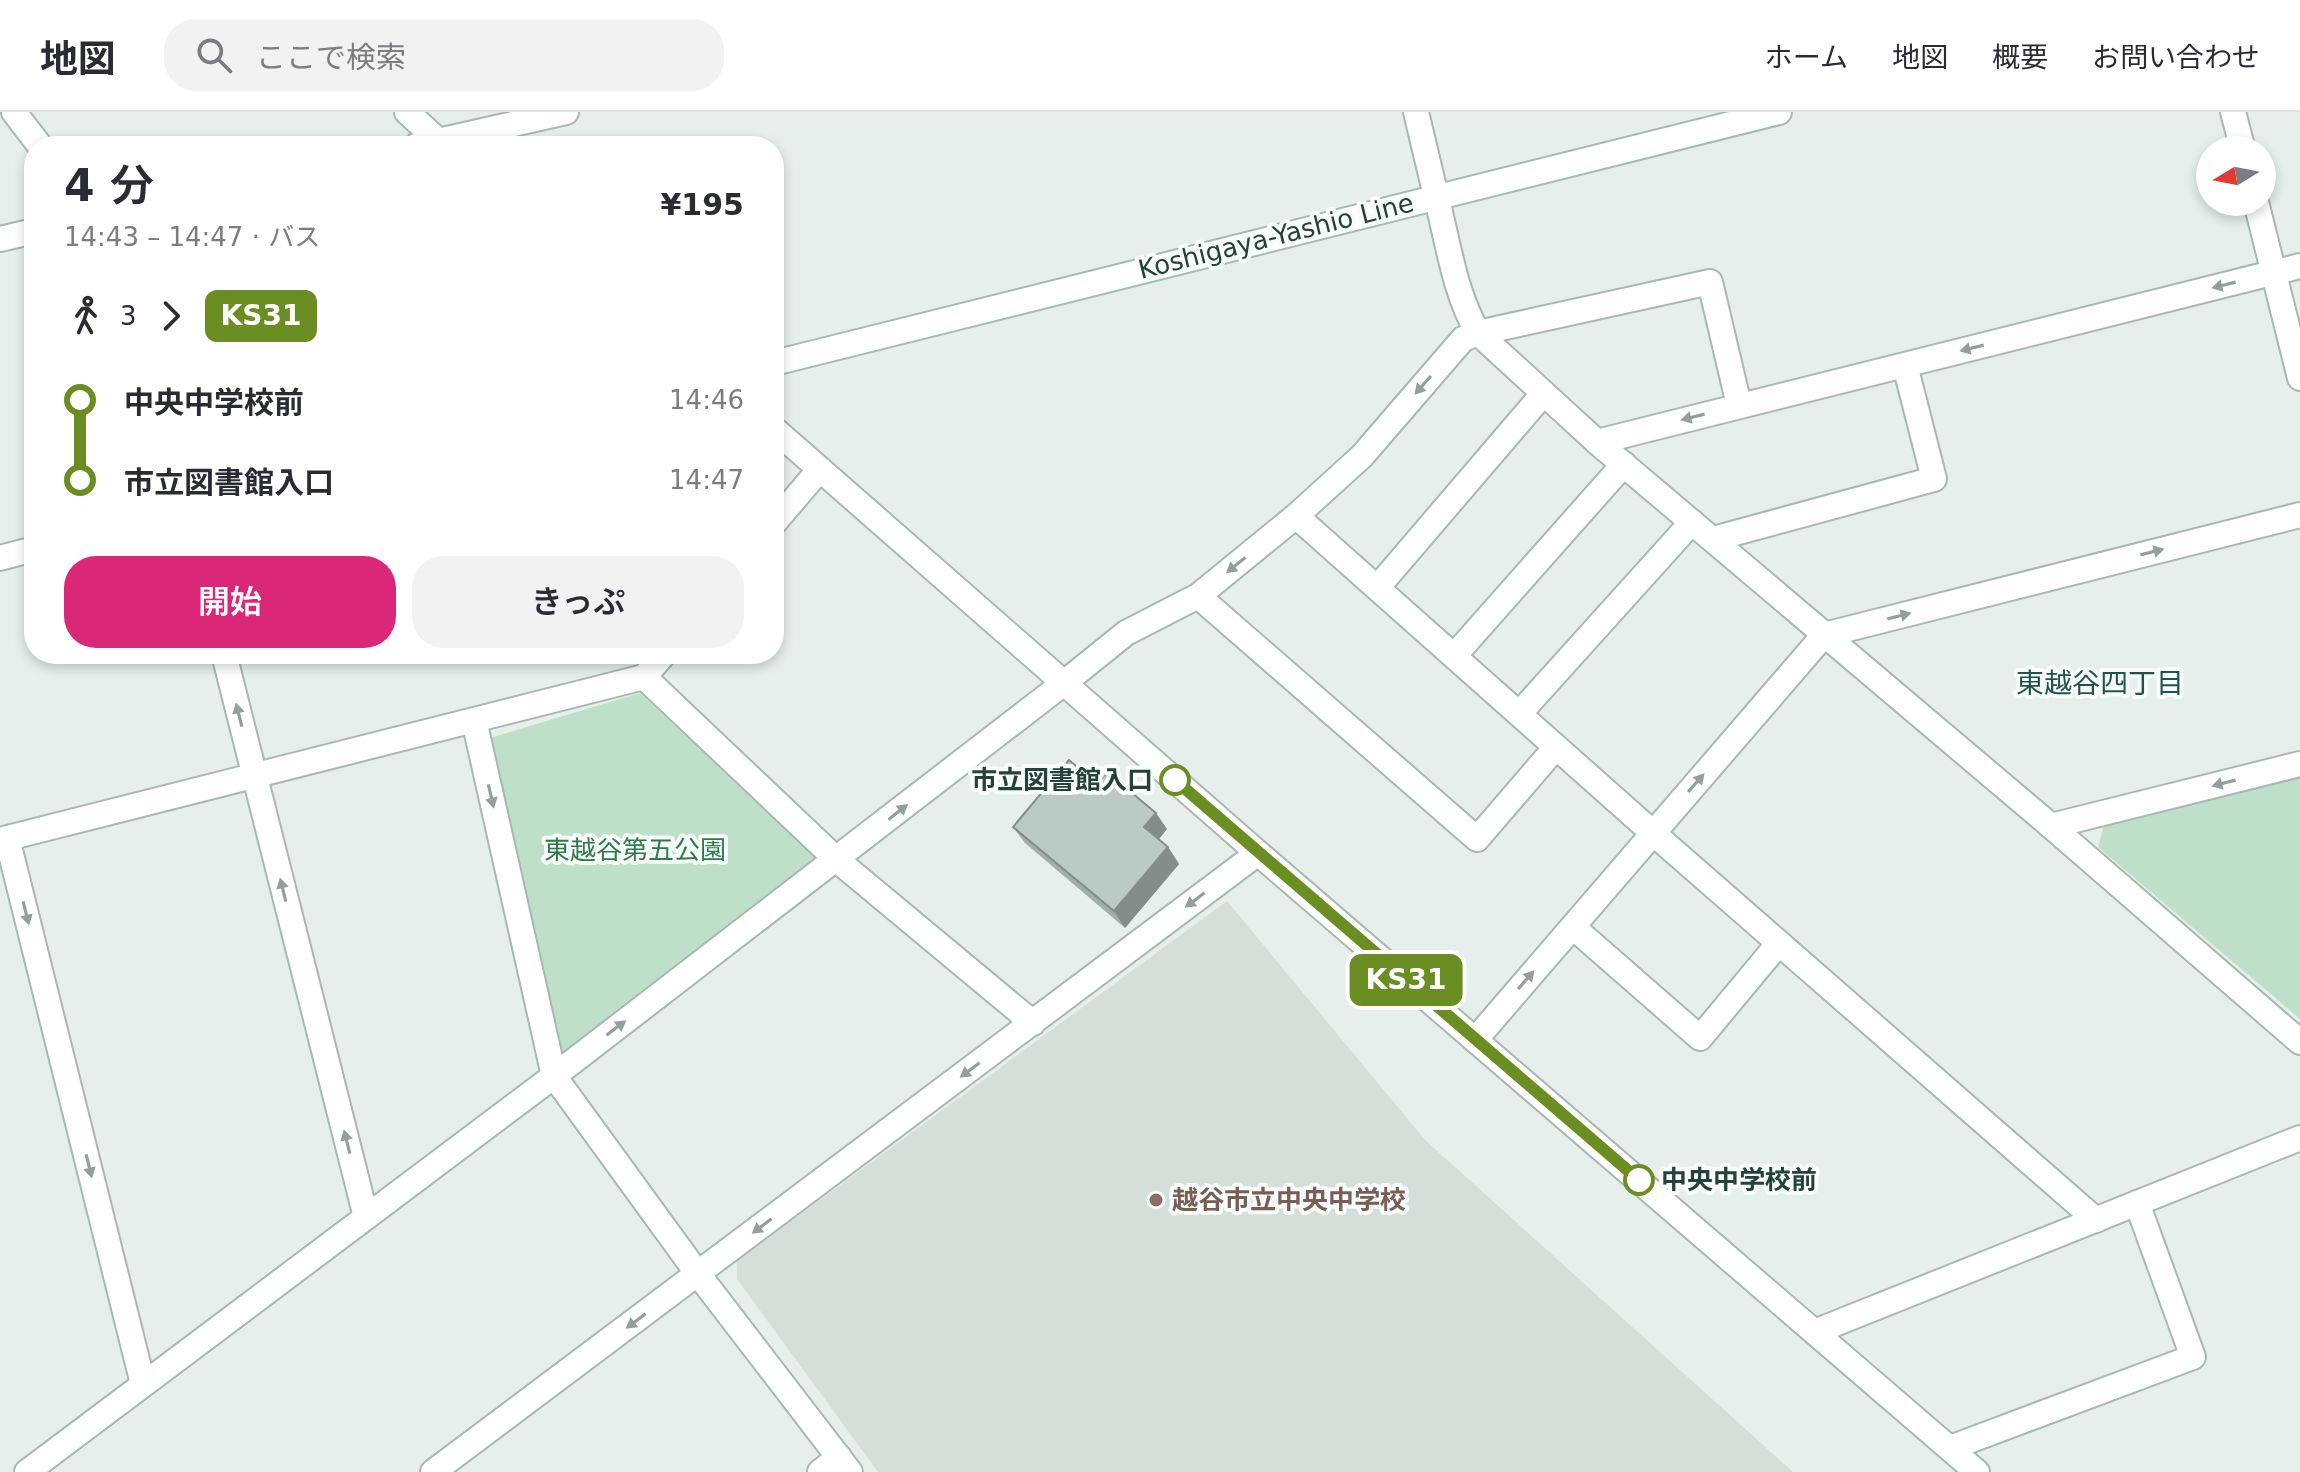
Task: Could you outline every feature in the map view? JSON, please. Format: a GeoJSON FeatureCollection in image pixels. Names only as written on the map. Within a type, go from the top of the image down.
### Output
{"type":"FeatureCollection","features":[{"type":"Feature","properties":{"kind":"street"},"geometry":{"type":"LineString","coordinates":[[407,112],[426,136]]}},
{"type":"Feature","properties":{"kind":"street"},"geometry":{"type":"LineString","coordinates":[[466,136],[566,112]]}},
{"type":"Feature","properties":{"kind":"street"},"geometry":{"type":"LineString","coordinates":[[1416,112],[1461,296],[1478,333],[1597,442],[2051,826],[2300,1042]]}},
{"type":"Feature","properties":{"kind":"street","name":"Koshigaya-Yashio Line"},"geometry":{"type":"LineString","coordinates":[[784,360],[1779,112]]}},
{"type":"Feature","properties":{"kind":"street"},"geometry":{"type":"LineString","coordinates":[[2233,112],[2239,136]]}},
{"type":"Feature","properties":{"kind":"street"},"geometry":{"type":"LineString","coordinates":[[12,121],[29,136]]}},
{"type":"Feature","properties":{"kind":"street"},"geometry":{"type":"LineString","coordinates":[[2260,216],[2300,378]]}},
{"type":"Feature","properties":{"kind":"street"},"geometry":{"type":"LineString","coordinates":[[0,239],[24,233]]}},
{"type":"Feature","properties":{"kind":"street"},"geometry":{"type":"LineString","coordinates":[[1597,442],[2300,266]]}},
{"type":"Feature","properties":{"kind":"street"},"geometry":{"type":"LineString","coordinates":[[27,1472],[837,860],[1126,633],[1198,596],[1296,516],[1362,456],[1463,339],[1478,333],[1710,282],[1739,405]]}},
{"type":"Feature","properties":{"kind":"street"},"geometry":{"type":"LineString","coordinates":[[1713,539],[1934,479],[1905,365]]}},
{"type":"Feature","properties":{"kind":"street"},"geometry":{"type":"LineString","coordinates":[[1377,588],[1543,394]]}},
{"type":"Feature","properties":{"kind":"street"},"geometry":{"type":"LineString","coordinates":[[784,438],[1258,853],[1817,1331],[1977,1472]]}},
{"type":"Feature","properties":{"kind":"street"},"geometry":{"type":"LineString","coordinates":[[1454,656],[1624,464]]}},
{"type":"Feature","properties":{"kind":"street"},"geometry":{"type":"LineString","coordinates":[[784,511],[820,469]]}},
{"type":"Feature","properties":{"kind":"street"},"geometry":{"type":"LineString","coordinates":[[1475,1040],[1824,635],[2300,515]]}},
{"type":"Feature","properties":{"kind":"street"},"geometry":{"type":"LineString","coordinates":[[1296,516],[2096,1220]]}},
{"type":"Feature","properties":{"kind":"street"},"geometry":{"type":"LineString","coordinates":[[1519,714],[1692,522]]}},
{"type":"Feature","properties":{"kind":"street"},"geometry":{"type":"LineString","coordinates":[[0,558],[24,552]]}},
{"type":"Feature","properties":{"kind":"street"},"geometry":{"type":"LineString","coordinates":[[1198,596],[1477,839],[1556,747]]}},
{"type":"Feature","properties":{"kind":"street"},"geometry":{"type":"LineString","coordinates":[[226,664],[366,1217]]}},
{"type":"Feature","properties":{"kind":"street"},"geometry":{"type":"LineString","coordinates":[[143,1384],[4,839],[644,677],[655,664]]}},
{"type":"Feature","properties":{"kind":"street"},"geometry":{"type":"LineString","coordinates":[[644,677],[837,860],[1033,1023]]}},
{"type":"Feature","properties":{"kind":"street"},"geometry":{"type":"LineString","coordinates":[[474,720],[554,1076],[837,1467]]}},
{"type":"Feature","properties":{"kind":"street"},"geometry":{"type":"LineString","coordinates":[[2051,826],[2300,764]]}},
{"type":"Feature","properties":{"kind":"street"},"geometry":{"type":"LineString","coordinates":[[433,1472],[1258,853]]}},
{"type":"Feature","properties":{"kind":"street"},"geometry":{"type":"LineString","coordinates":[[1573,927],[1700,1038],[1779,943]]}},
{"type":"Feature","properties":{"kind":"street"},"geometry":{"type":"LineString","coordinates":[[1817,1331],[2300,1138]]}},
{"type":"Feature","properties":{"kind":"street"},"geometry":{"type":"LineString","coordinates":[[1950,1448],[2193,1357],[2137,1203]]}},
{"type":"Feature","properties":{"kind":"shaded area","name":"越谷市立中央中学校"},"geometry":{"type":"Polygon","coordinates":[[[1227,901],[1425,1140],[1793,1472],[878,1472],[737,1279],[737,1261],[1227,901]]]}},
{"type":"Feature","properties":{"kind":"green space","name":"東越谷第五公園"},"geometry":{"type":"Polygon","coordinates":[[[640,693],[817,859],[560,1056],[490,738],[640,693]]]}},
{"type":"Feature","properties":{"kind":"green space"},"geometry":{"type":"Polygon","coordinates":[[[2300,773],[2300,1019],[2098,847],[2105,822],[2300,773]]]}},
{"type":"Feature","properties":{"kind":"building"},"geometry":{"type":"Polygon","coordinates":[[[1069,760],[1097,784],[1107,772],[1156,813],[1144,827],[1168,847],[1114,911],[1013,827],[1069,760]]]}},
{"type":"Feature","properties":{"kind":"bus line","name":"KS31"},"geometry":{"type":"LineString","coordinates":[[1175,780],[1639,1180]]}},
{"type":"Feature","properties":{"kind":"place","name":"市立図書館入口"},"geometry":{"type":"Point","coordinates":[1175,780]}},
{"type":"Feature","properties":{"kind":"place","name":"中央中学校前"},"geometry":{"type":"Point","coordinates":[1639,1180]}},
{"type":"Feature","properties":{"kind":"place","name":"越谷市立中央中学校"},"geometry":{"type":"Point","coordinates":[1156,1200]}},
{"type":"Feature","properties":{"kind":"district","name":"東越谷四丁目"},"geometry":{"type":"Point","coordinates":[2100,683]}}]}
